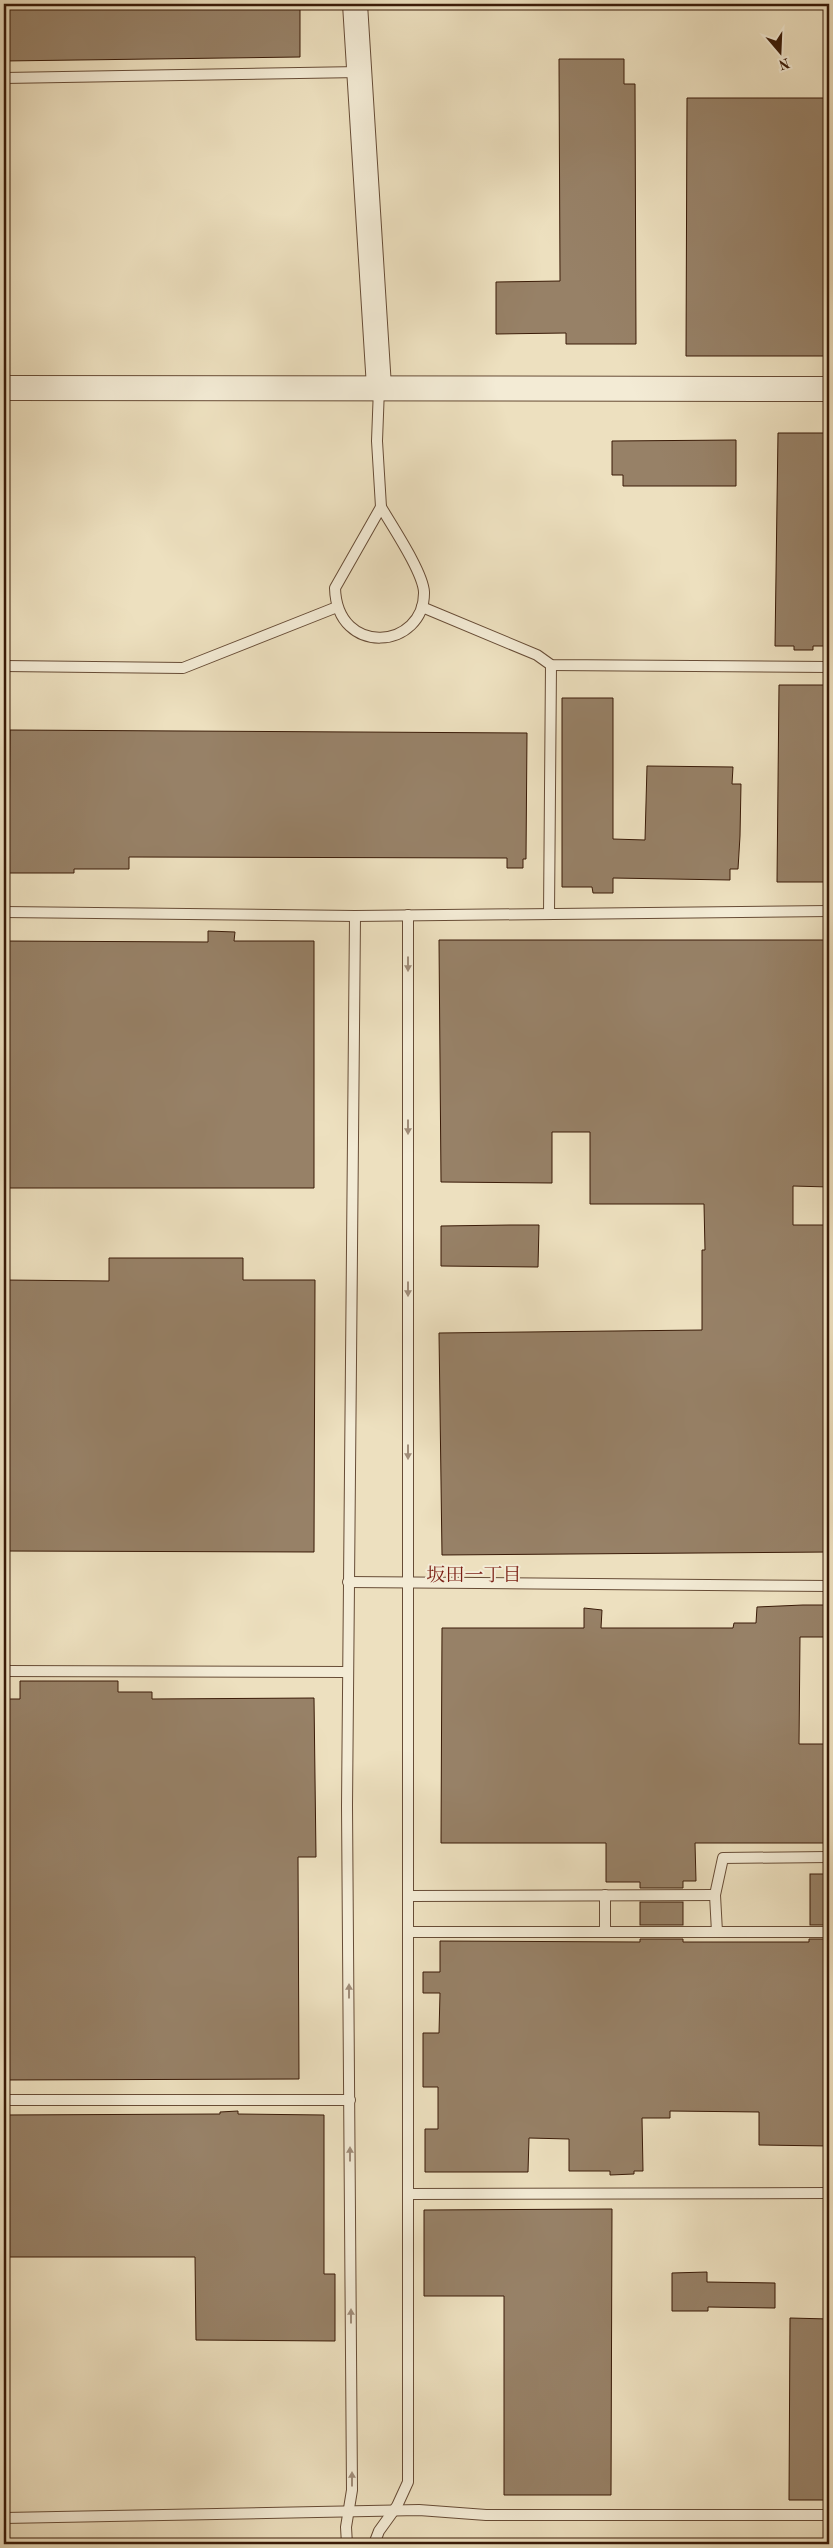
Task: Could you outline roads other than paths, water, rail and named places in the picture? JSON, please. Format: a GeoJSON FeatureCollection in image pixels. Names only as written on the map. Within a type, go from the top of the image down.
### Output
{"type":"FeatureCollection","features":[{"type":"Feature","properties":{"kind":"street"},"geometry":{"type":"LineString","coordinates":[[355,4],[378,387]]}},
{"type":"Feature","properties":{"kind":"street"},"geometry":{"type":"LineString","coordinates":[[4,388],[829,389]]}},
{"type":"Feature","properties":{"kind":"lane"},"geometry":{"type":"LineString","coordinates":[[4,78],[360,72]]}},
{"type":"Feature","properties":{"kind":"lane"},"geometry":{"type":"LineString","coordinates":[[378,387],[377,441],[381,506],[420,578],[424,592],[422,607],[415,620],[404,630],[391,637],[376,638],[362,635],[350,627],[340,616],[335,588],[381,506]]}},
{"type":"Feature","properties":{"kind":"lane"},"geometry":{"type":"LineString","coordinates":[[4,666],[183,668],[337,607]]}},
{"type":"Feature","properties":{"kind":"lane"},"geometry":{"type":"LineString","coordinates":[[422,607],[538,655],[551,666],[829,667]]}},
{"type":"Feature","properties":{"kind":"lane"},"geometry":{"type":"LineString","coordinates":[[549,914],[551,666]]}},
{"type":"Feature","properties":{"kind":"lane"},"geometry":{"type":"LineString","coordinates":[[4,912],[355,916],[829,911]]}},
{"type":"Feature","properties":{"kind":"lane"},"geometry":{"type":"LineString","coordinates":[[374,2544],[379,2531],[393,2511],[408,2482],[408,915]]}},
{"type":"Feature","properties":{"kind":"lane"},"geometry":{"type":"LineString","coordinates":[[346,2544],[352,2490],[348,1582],[355,916]]}},
{"type":"Feature","properties":{"kind":"lane"},"geometry":{"type":"LineString","coordinates":[[348,1582],[829,1586]]}},
{"type":"Feature","properties":{"kind":"lane"},"geometry":{"type":"LineString","coordinates":[[4,1671],[348,1672]]}},
{"type":"Feature","properties":{"kind":"lane"},"geometry":{"type":"LineString","coordinates":[[717,1932],[715,1895],[723,1858],[829,1857]]}},
{"type":"Feature","properties":{"kind":"lane"},"geometry":{"type":"LineString","coordinates":[[605,1895],[605,1932]]}},
{"type":"Feature","properties":{"kind":"lane"},"geometry":{"type":"LineString","coordinates":[[408,1896],[715,1895]]}},
{"type":"Feature","properties":{"kind":"lane"},"geometry":{"type":"LineString","coordinates":[[408,1932],[829,1932]]}},
{"type":"Feature","properties":{"kind":"lane"},"geometry":{"type":"LineString","coordinates":[[4,2100],[350,2100]]}},
{"type":"Feature","properties":{"kind":"lane"},"geometry":{"type":"LineString","coordinates":[[408,2194],[829,2194]]}},
{"type":"Feature","properties":{"kind":"lane"},"geometry":{"type":"LineString","coordinates":[[4,2518],[393,2511],[443,2511],[486,2515],[829,2515]]}},
{"type":"Feature","properties":{"kind":"district","name":"坂田一丁目"},"geometry":{"type":"Point","coordinates":[474,1574]}}]}
